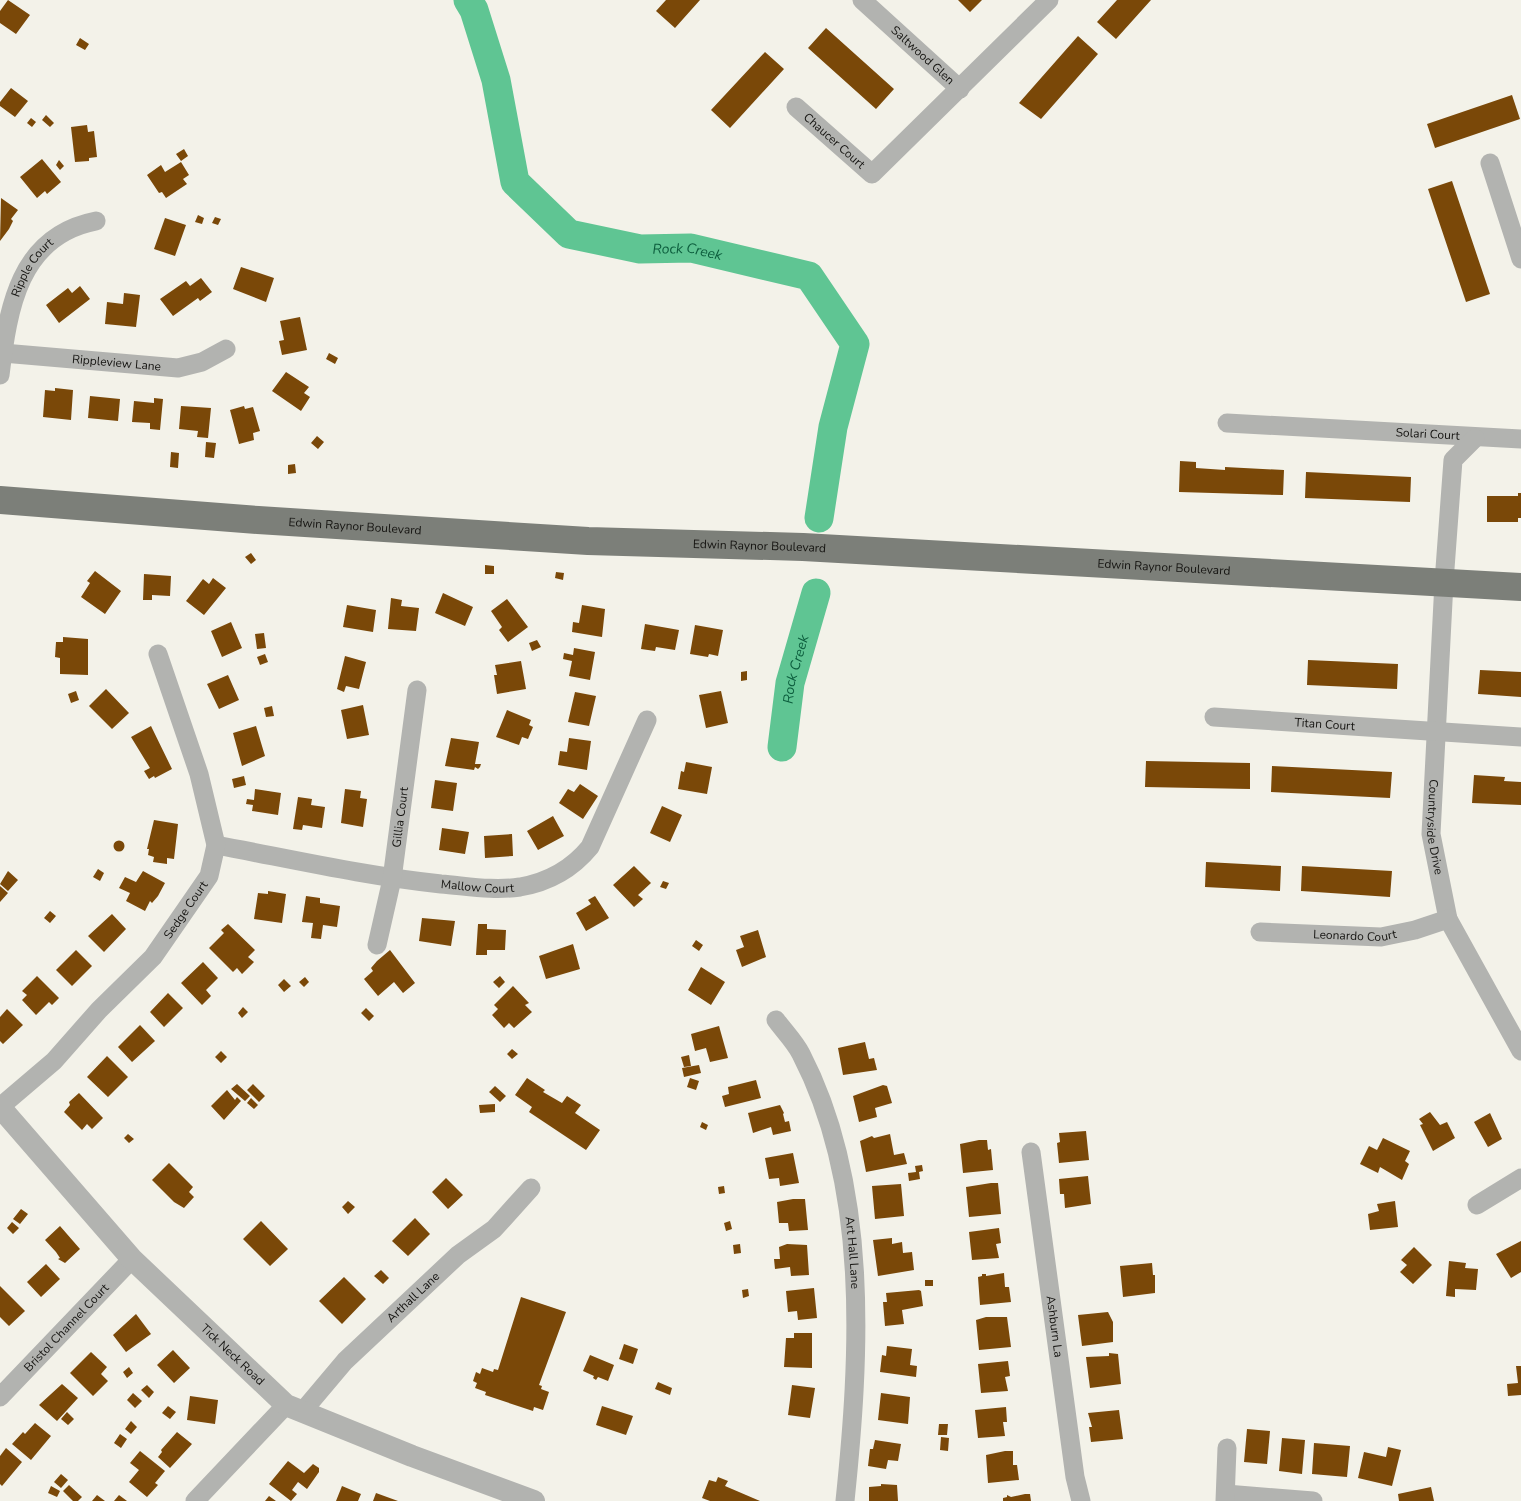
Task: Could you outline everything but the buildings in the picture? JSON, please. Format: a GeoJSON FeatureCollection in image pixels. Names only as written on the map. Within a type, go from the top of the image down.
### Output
{"type":"FeatureCollection","features":[{"type":"Feature","properties":{"kind":"main road","name":"Edwin Raynor Boulevard"},"geometry":{"type":"LineString","coordinates":[[0,500],[258,520],[588,541],[803,547],[1521,587]]}},
{"type":"Feature","properties":{"kind":"street"},"geometry":{"type":"LineString","coordinates":[[960,89],[1048,0]]}},
{"type":"Feature","properties":{"kind":"street","name":"Saltwood Glen"},"geometry":{"type":"LineString","coordinates":[[866,1],[960,89],[872,174]]}},
{"type":"Feature","properties":{"kind":"street","name":"Chaucer Court"},"geometry":{"type":"LineString","coordinates":[[796,107],[872,174]]}},
{"type":"Feature","properties":{"kind":"street"},"geometry":{"type":"LineString","coordinates":[[1490,163],[1521,259]]}},
{"type":"Feature","properties":{"kind":"street","name":"Ripple Court"},"geometry":{"type":"LineString","coordinates":[[0,375],[9,312],[22,280],[43,245],[60,233],[79,224],[96,221]]}},
{"type":"Feature","properties":{"kind":"street","name":"Rippleview Lane"},"geometry":{"type":"LineString","coordinates":[[3,353],[178,368],[202,362],[226,350]]}},
{"type":"Feature","properties":{"kind":"street","name":"Solari Court"},"geometry":{"type":"LineString","coordinates":[[1227,423],[1475,438]]}},
{"type":"Feature","properties":{"kind":"street"},"geometry":{"type":"LineString","coordinates":[[1475,438],[1521,439]]}},
{"type":"Feature","properties":{"kind":"street","name":"Solari Court"},"geometry":{"type":"LineString","coordinates":[[1444,582],[1453,460],[1475,438]]}},
{"type":"Feature","properties":{"kind":"street","name":"Countryside Drive"},"geometry":{"type":"LineString","coordinates":[[1444,582],[1431,834],[1448,920],[1521,1051]]}},
{"type":"Feature","properties":{"kind":"street","name":"Sedge Court"},"geometry":{"type":"LineString","coordinates":[[0,1107],[54,1061],[99,1010],[153,957],[209,876],[216,845],[199,774],[158,654]]}},
{"type":"Feature","properties":{"kind":"street","name":"Gillia Court"},"geometry":{"type":"LineString","coordinates":[[377,945],[392,878],[417,690]]}},
{"type":"Feature","properties":{"kind":"street","name":"Titan Court"},"geometry":{"type":"LineString","coordinates":[[1214,717],[1437,730],[1521,737]]}},
{"type":"Feature","properties":{"kind":"street","name":"Mallow Court"},"geometry":{"type":"LineString","coordinates":[[216,845],[392,878],[502,888],[520,887],[553,878],[576,864],[590,847],[647,720]]}},
{"type":"Feature","properties":{"kind":"street","name":"Leonardo Court"},"geometry":{"type":"LineString","coordinates":[[1260,932],[1381,937],[1415,930],[1448,920]]}},
{"type":"Feature","properties":{"kind":"street","name":"Art Hall Lane"},"geometry":{"type":"LineString","coordinates":[[776,1020],[800,1053],[832,1130],[853,1239],[855,1405],[845,1501]]}},
{"type":"Feature","properties":{"kind":"street","name":"Tick Neck Road"},"geometry":{"type":"LineString","coordinates":[[0,1107],[132,1259],[294,1409],[534,1501]]}},
{"type":"Feature","properties":{"kind":"street","name":"Ashburn La"},"geometry":{"type":"LineString","coordinates":[[1031,1152],[1075,1477],[1081,1501]]}},
{"type":"Feature","properties":{"kind":"street"},"geometry":{"type":"LineString","coordinates":[[1477,1205],[1521,1178]]}},
{"type":"Feature","properties":{"kind":"street","name":"Arthall Lane"},"geometry":{"type":"LineString","coordinates":[[195,1501],[458,1255],[494,1229],[531,1188]]}},
{"type":"Feature","properties":{"kind":"street","name":"Bristol Channel Court"},"geometry":{"type":"LineString","coordinates":[[0,1396],[132,1259]]}},
{"type":"Feature","properties":{"kind":"street"},"geometry":{"type":"LineString","coordinates":[[1227,1448],[1226,1498],[1313,1501]]}},
{"type":"Feature","properties":{"kind":"waterway","name":"Rock Creek"},"geometry":{"type":"LineString","coordinates":[[468,0],[474,10],[496,80],[515,182],[569,234],[640,249],[691,248],[809,276],[855,344],[833,427],[819,518]]}},
{"type":"Feature","properties":{"kind":"waterway","name":"Rock Creek"},"geometry":{"type":"LineString","coordinates":[[782,747],[790,683],[816,593]]}}]}
